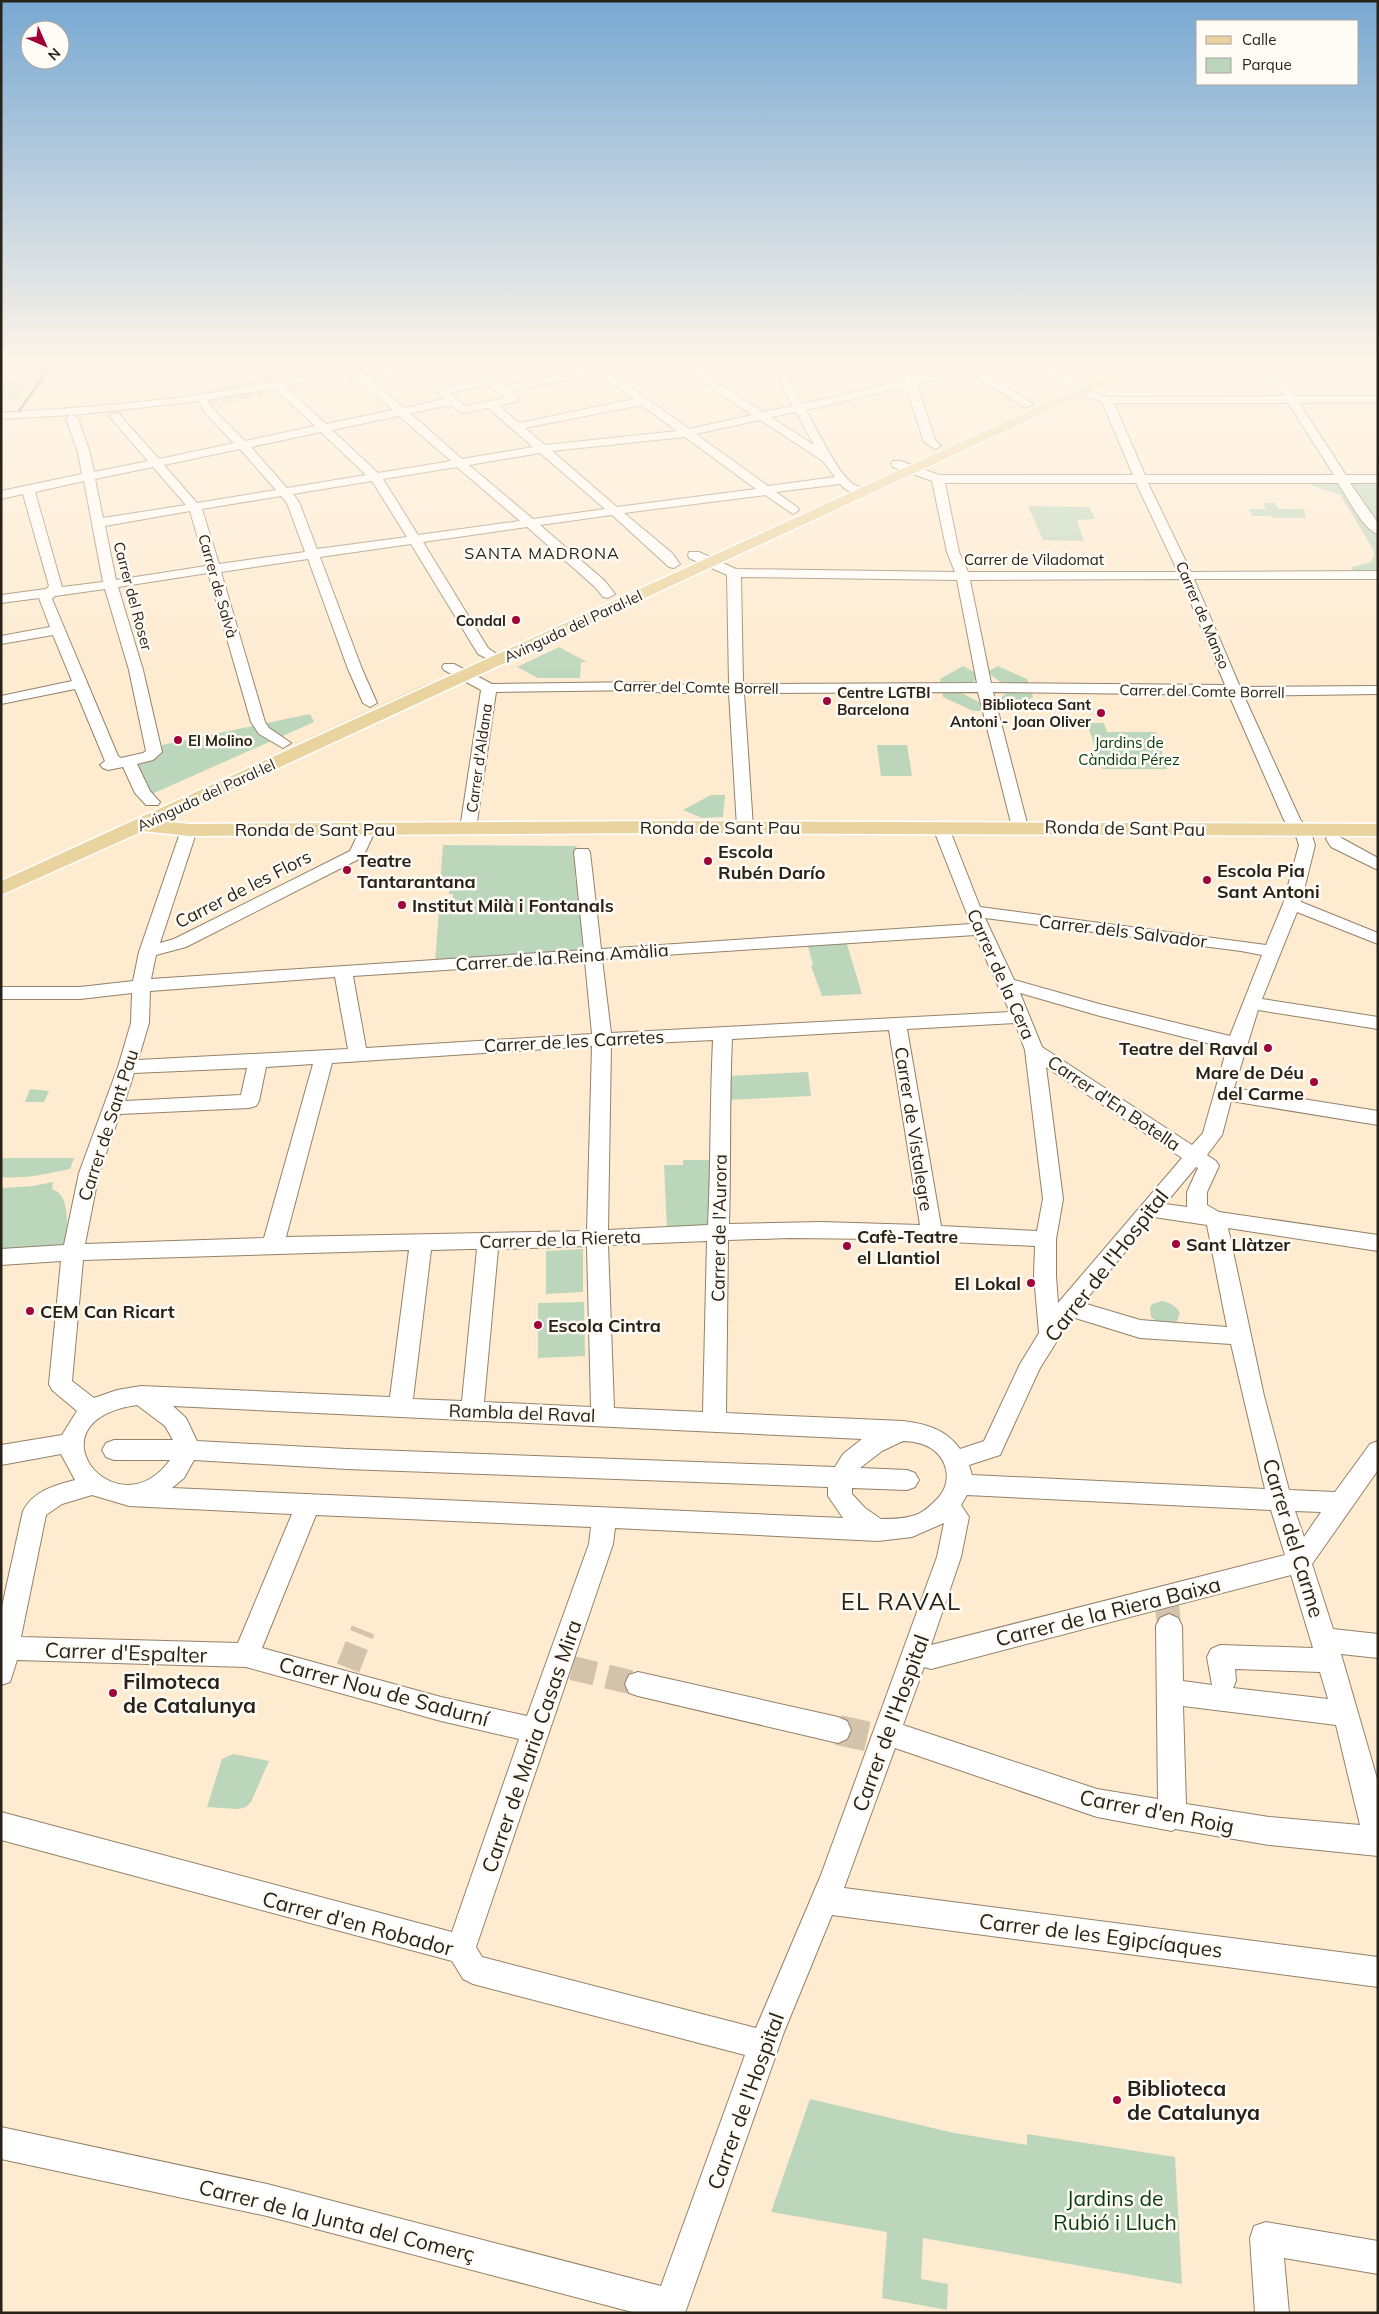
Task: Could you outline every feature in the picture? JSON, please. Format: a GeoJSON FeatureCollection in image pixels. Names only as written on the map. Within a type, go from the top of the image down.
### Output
{"type":"FeatureCollection","features":[{"type":"Feature","properties":{"kind":"main road","name":"Avinguda del Paral·lel"},"geometry":{"type":"LineString","coordinates":[[1,889],[141,826],[457,671],[483,651],[793,510],[845,483],[878,471]]}},
{"type":"Feature","properties":{"kind":"main road","name":"Avinguda del Paral·lel"},"geometry":{"type":"LineString","coordinates":[[1,871],[370,703],[457,671],[498,660],[911,471]]}},
{"type":"Feature","properties":{"kind":"main road","name":"Ronda de Sant Pau"},"geometry":{"type":"LineString","coordinates":[[141,826],[189,830],[1020,827],[1300,830],[1338,834],[1378,830]]}},
{"type":"Feature","properties":{"kind":"street","name":"Carrer del Roser"},"geometry":{"type":"LineString","coordinates":[[87,471],[111,587],[136,670],[153,754],[118,763]]}},
{"type":"Feature","properties":{"kind":"street"},"geometry":{"type":"LineString","coordinates":[[1,495],[110,471]]}},
{"type":"Feature","properties":{"kind":"street","name":"Carrer de Salvà"},"geometry":{"type":"LineString","coordinates":[[163,471],[195,506],[258,722],[264,731],[283,743]]}},
{"type":"Feature","properties":{"kind":"street"},"geometry":{"type":"LineString","coordinates":[[266,471],[293,502],[355,669],[370,703]]}},
{"type":"Feature","properties":{"kind":"street"},"geometry":{"type":"LineString","coordinates":[[370,471],[376,477],[483,651],[498,660]]}},
{"type":"Feature","properties":{"kind":"street"},"geometry":{"type":"LineString","coordinates":[[98,523],[413,471]]}},
{"type":"Feature","properties":{"kind":"street"},"geometry":{"type":"LineString","coordinates":[[470,471],[600,584],[608,594]]}},
{"type":"Feature","properties":{"kind":"street"},"geometry":{"type":"LineString","coordinates":[[567,471],[637,529],[674,564]]}},
{"type":"Feature","properties":{"kind":"street"},"geometry":{"type":"LineString","coordinates":[[739,471],[793,510]]}},
{"type":"Feature","properties":{"kind":"street"},"geometry":{"type":"LineString","coordinates":[[836,471],[845,483],[864,492]]}},
{"type":"Feature","properties":{"kind":"street"},"geometry":{"type":"LineString","coordinates":[[915,471],[938,480],[1378,479]]}},
{"type":"Feature","properties":{"kind":"street","name":"Carrer de Manso"},"geometry":{"type":"LineString","coordinates":[[1137,471],[1186,575],[1292,820],[1300,830],[1307,845],[1292,904],[1273,952]]}},
{"type":"Feature","properties":{"kind":"street"},"geometry":{"type":"LineString","coordinates":[[1336,471],[1369,521],[1378,530]]}},
{"type":"Feature","properties":{"kind":"street"},"geometry":{"type":"LineString","coordinates":[[938,480],[953,552],[963,576],[989,709],[1020,827]]}},
{"type":"Feature","properties":{"kind":"street"},"geometry":{"type":"LineString","coordinates":[[1,599],[615,511],[766,491],[845,483]]}},
{"type":"Feature","properties":{"kind":"street"},"geometry":{"type":"LineString","coordinates":[[28,489],[56,586],[45,599],[57,630],[111,758],[118,763],[152,802]]}},
{"type":"Feature","properties":{"kind":"street","name":"Carrer de Viladomat"},"geometry":{"type":"LineString","coordinates":[[694,555],[734,573],[963,576],[1378,575]]}},
{"type":"Feature","properties":{"kind":"street"},"geometry":{"type":"LineString","coordinates":[[734,573],[736,689],[745,827]]}},
{"type":"Feature","properties":{"kind":"street"},"geometry":{"type":"LineString","coordinates":[[1,640],[57,630]]}},
{"type":"Feature","properties":{"kind":"street","name":"Carrer del Comte Borrell"},"geometry":{"type":"LineString","coordinates":[[948,687],[980,668]]}},
{"type":"Feature","properties":{"kind":"street","name":"Carrer del Comte Borrell"},"geometry":{"type":"LineString","coordinates":[[457,671],[489,688],[646,686],[736,689],[1026,687],[1281,692],[1378,690]]}},
{"type":"Feature","properties":{"kind":"street"},"geometry":{"type":"LineString","coordinates":[[1,700],[80,684]]}},
{"type":"Feature","properties":{"kind":"street"},"geometry":{"type":"LineString","coordinates":[[989,709],[1026,687]]}},
{"type":"Feature","properties":{"kind":"street","name":"Carrer d'Aldana"},"geometry":{"type":"LineString","coordinates":[[468,829],[489,688]]}},
{"type":"Feature","properties":{"kind":"street","name":"Carrer de la Cera"},"geometry":{"type":"LineString","coordinates":[[941,828],[973,911],[1004,983],[1022,1017],[1034,1050],[1053,1199],[1046,1239],[1044,1276],[1050,1333]]}},
{"type":"Feature","properties":{"kind":"street","name":"Carrer de Sant Pau"},"geometry":{"type":"LineString","coordinates":[[93,1411],[60,1384],[73,1252],[89,1172],[127,1066],[140,1023],[141,985],[148,952],[189,830]]}},
{"type":"Feature","properties":{"kind":"street","name":"Carrer de les Flors"},"geometry":{"type":"LineString","coordinates":[[148,952],[180,943],[357,854],[368,830]]}},
{"type":"Feature","properties":{"kind":"street"},"geometry":{"type":"LineString","coordinates":[[1378,850],[1338,834],[1337,844],[1378,865]]}},
{"type":"Feature","properties":{"kind":"street"},"geometry":{"type":"LineString","coordinates":[[582,846],[602,1039],[597,1239],[603,1416]]}},
{"type":"Feature","properties":{"kind":"street"},"geometry":{"type":"LineString","coordinates":[[1292,904],[1378,939]]}},
{"type":"Feature","properties":{"kind":"street","name":"Carrer dels Salvador"},"geometry":{"type":"LineString","coordinates":[[973,911],[1241,946],[1273,952]]}},
{"type":"Feature","properties":{"kind":"street","name":"Carrer de la Reina Amàlia"},"geometry":{"type":"LineString","coordinates":[[1,993],[80,993],[141,985],[982,929]]}},
{"type":"Feature","properties":{"kind":"street","name":"Carrer de l'Hospital"},"geometry":{"type":"LineString","coordinates":[[956,1460],[992,1448],[1031,1364],[1067,1307],[1212,1135],[1237,1044],[1251,1003],[1273,952]]}},
{"type":"Feature","properties":{"kind":"street"},"geometry":{"type":"LineString","coordinates":[[343,972],[358,1055]]}},
{"type":"Feature","properties":{"kind":"street"},"geometry":{"type":"LineString","coordinates":[[1004,983],[1100,1010],[1237,1044]]}},
{"type":"Feature","properties":{"kind":"street"},"geometry":{"type":"LineString","coordinates":[[1251,1003],[1378,1023]]}},
{"type":"Feature","properties":{"kind":"street","name":"Carrer de les Carretes"},"geometry":{"type":"LineString","coordinates":[[127,1066],[258,1061],[602,1039],[1022,1017]]}},
{"type":"Feature","properties":{"kind":"street","name":"Carrer de Vistalegre"},"geometry":{"type":"LineString","coordinates":[[897,1023],[932,1234]]}},
{"type":"Feature","properties":{"kind":"street","name":"Carrer de l'Aurora"},"geometry":{"type":"LineString","coordinates":[[714,1422],[721,1162],[719,1113],[723,1033]]}},
{"type":"Feature","properties":{"kind":"street","name":"Carrer d'En Botella"},"geometry":{"type":"LineString","coordinates":[[1034,1050],[1209,1166],[1197,1192],[1197,1208],[1217,1226]]}},
{"type":"Feature","properties":{"kind":"street"},"geometry":{"type":"LineString","coordinates":[[273,1245],[324,1057]]}},
{"type":"Feature","properties":{"kind":"street"},"geometry":{"type":"LineString","coordinates":[[112,1108],[249,1102],[258,1061]]}},
{"type":"Feature","properties":{"kind":"street"},"geometry":{"type":"LineString","coordinates":[[1224,1094],[1378,1118]]}},
{"type":"Feature","properties":{"kind":"street"},"geometry":{"type":"LineString","coordinates":[[1148,1209],[1217,1226],[1378,1243]]}},
{"type":"Feature","properties":{"kind":"street","name":"Carrer del Carme"},"geometry":{"type":"LineString","coordinates":[[1217,1226],[1239,1336],[1280,1500],[1328,1650],[1378,1842]]}},
{"type":"Feature","properties":{"kind":"street","name":"Carrer de la Riereta"},"geometry":{"type":"LineString","coordinates":[[1,1257],[73,1252],[273,1245],[597,1239],[791,1230],[1046,1239]]}},
{"type":"Feature","properties":{"kind":"street"},"geometry":{"type":"LineString","coordinates":[[472,1411],[488,1241]]}},
{"type":"Feature","properties":{"kind":"street"},"geometry":{"type":"LineString","coordinates":[[400,1408],[421,1242]]}},
{"type":"Feature","properties":{"kind":"street"},"geometry":{"type":"LineString","coordinates":[[1067,1307],[1140,1328],[1239,1336]]}},
{"type":"Feature","properties":{"kind":"street"},"geometry":{"type":"LineString","coordinates":[[129,1496],[154,1488],[172,1477],[184,1458],[185,1450],[182,1431],[170,1417],[141,1395]]}},
{"type":"Feature","properties":{"kind":"street","name":"Rambla del Raval"},"geometry":{"type":"LineString","coordinates":[[71,1444],[78,1426],[104,1403],[141,1395],[903,1431],[930,1436],[944,1446],[956,1460]]}},
{"type":"Feature","properties":{"kind":"street"},"geometry":{"type":"LineString","coordinates":[[878,1530],[862,1521],[848,1508],[840,1496],[842,1476],[856,1456],[883,1438],[903,1431]]}},
{"type":"Feature","properties":{"kind":"street"},"geometry":{"type":"LineString","coordinates":[[1,1456],[71,1444],[73,1454],[84,1474],[93,1484],[105,1492],[129,1496],[308,1504],[602,1530],[902,1529],[923,1523],[946,1506],[954,1497],[960,1485],[961,1472],[956,1460]]}},
{"type":"Feature","properties":{"kind":"street"},"geometry":{"type":"LineString","coordinates":[[114,1450],[185,1450],[347,1459],[842,1476],[907,1480]]}},
{"type":"Feature","properties":{"kind":"street"},"geometry":{"type":"LineString","coordinates":[[1300,1562],[1378,1451]]}},
{"type":"Feature","properties":{"kind":"street"},"geometry":{"type":"LineString","coordinates":[[1,1673],[4,1648],[35,1512],[42,1502],[93,1484]]}},
{"type":"Feature","properties":{"kind":"street"},"geometry":{"type":"LineString","coordinates":[[960,1485],[1341,1503]]}},
{"type":"Feature","properties":{"kind":"street"},"geometry":{"type":"LineString","coordinates":[[246,1656],[308,1504]]}},
{"type":"Feature","properties":{"kind":"street","name":"Carrer de l'Hospital"},"geometry":{"type":"LineString","coordinates":[[669,2309],[764,2045],[825,1900],[879,1737],[916,1654],[948,1557],[957,1517],[946,1506]]}},
{"type":"Feature","properties":{"kind":"street","name":"Carrer de Maria Casas Mira"},"geometry":{"type":"LineString","coordinates":[[461,1949],[565,1666],[602,1530]]}},
{"type":"Feature","properties":{"kind":"street","name":"Carrer de la Riera Baixa"},"geometry":{"type":"LineString","coordinates":[[916,1654],[931,1657],[1167,1608],[1300,1562]]}},
{"type":"Feature","properties":{"kind":"street"},"geometry":{"type":"LineString","coordinates":[[1167,1608],[1172,1817]]}},
{"type":"Feature","properties":{"kind":"street"},"geometry":{"type":"LineString","coordinates":[[1225,1691],[1220,1657],[1378,1646]]}},
{"type":"Feature","properties":{"kind":"street","name":"Carrer d'Espalter"},"geometry":{"type":"LineString","coordinates":[[4,1648],[246,1656]]}},
{"type":"Feature","properties":{"kind":"street","name":"Carrer Nou de Sadurní"},"geometry":{"type":"LineString","coordinates":[[246,1656],[345,1674],[441,1709],[523,1727]]}},
{"type":"Feature","properties":{"kind":"street"},"geometry":{"type":"LineString","coordinates":[[638,1684],[838,1730]]}},
{"type":"Feature","properties":{"kind":"street"},"geometry":{"type":"LineString","coordinates":[[1170,1692],[1225,1691],[1346,1714]]}},
{"type":"Feature","properties":{"kind":"street","name":"Carrer d'en Roig"},"geometry":{"type":"LineString","coordinates":[[879,1737],[1097,1803],[1172,1817],[1269,1831],[1378,1842]]}},
{"type":"Feature","properties":{"kind":"street","name":"Carrer d'en Robador"},"geometry":{"type":"LineString","coordinates":[[1,1826],[461,1949],[473,1969],[764,2045]]}},
{"type":"Feature","properties":{"kind":"street","name":"Carrer de les Egipcíaques"},"geometry":{"type":"LineString","coordinates":[[825,1900],[1378,1972]]}},
{"type":"Feature","properties":{"kind":"street","name":"Carrer de la Junta del Comerç"},"geometry":{"type":"LineString","coordinates":[[1,2143],[267,2200],[669,2309]]}},
{"type":"Feature","properties":{"kind":"street"},"geometry":{"type":"LineString","coordinates":[[1272,2313],[1266,2238],[1378,2258]]}},
{"type":"Feature","properties":{"kind":"green space"},"geometry":{"type":"Polygon","coordinates":[[[1311,483],[1378,483],[1378,571],[1353,571],[1352,567],[1371,562],[1374,555],[1373,549],[1340,495],[1313,486],[1311,483]]]}},
{"type":"Feature","properties":{"kind":"green space"},"geometry":{"type":"Polygon","coordinates":[[[1263,503],[1275,503],[1278,509],[1304,509],[1306,518],[1252,516],[1249,509],[1266,509],[1263,503]]]}},
{"type":"Feature","properties":{"kind":"green space"},"geometry":{"type":"Polygon","coordinates":[[[1028,506],[1089,507],[1095,519],[1077,520],[1084,541],[1043,540],[1028,506]]]}},
{"type":"Feature","properties":{"kind":"green space"},"geometry":{"type":"Polygon","coordinates":[[[559,647],[587,662],[581,662],[580,678],[538,678],[517,667],[559,647]]]}},
{"type":"Feature","properties":{"kind":"green space"},"geometry":{"type":"Polygon","coordinates":[[[963,666],[982,676],[958,691],[988,707],[1011,690],[987,672],[998,666],[1027,679],[1033,697],[1012,710],[973,711],[943,697],[940,679],[963,666]]]}},
{"type":"Feature","properties":{"kind":"green space"},"geometry":{"type":"Polygon","coordinates":[[[426,684],[427,684],[217,779],[426,684]]]}},
{"type":"Feature","properties":{"kind":"green space"},"geometry":{"type":"Polygon","coordinates":[[[310,714],[314,722],[152,794],[133,761],[159,750],[162,745],[310,714]]]}},
{"type":"Feature","properties":{"kind":"green space","name":"Jardins de Càndida Pérez"},"geometry":{"type":"Polygon","coordinates":[[[1087,723],[1104,723],[1107,732],[1156,732],[1167,769],[1102,769],[1087,723]]]}},
{"type":"Feature","properties":{"kind":"green space"},"geometry":{"type":"Polygon","coordinates":[[[877,745],[907,745],[912,776],[881,776],[877,745]]]}},
{"type":"Feature","properties":{"kind":"green space"},"geometry":{"type":"Polygon","coordinates":[[[711,795],[725,795],[723,817],[702,818],[683,810],[711,795]]]}},
{"type":"Feature","properties":{"kind":"green space"},"geometry":{"type":"Polygon","coordinates":[[[443,845],[576,846],[578,850],[575,881],[579,881],[577,893],[586,952],[519,956],[519,954],[435,962],[439,910],[452,909],[453,894],[449,894],[450,884],[440,884],[443,845]]]}},
{"type":"Feature","properties":{"kind":"green space"},"geometry":{"type":"Polygon","coordinates":[[[846,941],[862,994],[822,996],[811,966],[813,964],[807,943],[846,941]]]}},
{"type":"Feature","properties":{"kind":"green space"},"geometry":{"type":"Polygon","coordinates":[[[808,1072],[811,1096],[726,1100],[727,1076],[808,1072]]]}},
{"type":"Feature","properties":{"kind":"green space"},"geometry":{"type":"Polygon","coordinates":[[[30,1089],[49,1091],[44,1102],[25,1102],[30,1089]]]}},
{"type":"Feature","properties":{"kind":"green space"},"geometry":{"type":"Polygon","coordinates":[[[1,1158],[74,1158],[70,1169],[36,1176],[1,1177],[1,1158]]]}},
{"type":"Feature","properties":{"kind":"green space"},"geometry":{"type":"Polygon","coordinates":[[[683,1160],[715,1160],[713,1227],[667,1230],[664,1165],[683,1165],[683,1160]]]}},
{"type":"Feature","properties":{"kind":"green space"},"geometry":{"type":"Polygon","coordinates":[[[53,1182],[52,1189],[59,1193],[66,1207],[66,1250],[1,1253],[1,1188],[33,1186],[53,1182]]]}},
{"type":"Feature","properties":{"kind":"green space"},"geometry":{"type":"Polygon","coordinates":[[[583,1249],[583,1292],[546,1294],[546,1251],[583,1249]]]}},
{"type":"Feature","properties":{"kind":"green space"},"geometry":{"type":"Polygon","coordinates":[[[1162,1301],[1173,1305],[1180,1313],[1177,1321],[1164,1324],[1151,1317],[1150,1308],[1152,1304],[1162,1301]]]}},
{"type":"Feature","properties":{"kind":"green space"},"geometry":{"type":"Polygon","coordinates":[[[584,1302],[585,1356],[538,1358],[538,1303],[584,1302]]]}},
{"type":"Feature","properties":{"kind":"green space"},"geometry":{"type":"Polygon","coordinates":[[[233,1754],[269,1761],[251,1802],[246,1807],[238,1809],[207,1807],[222,1759],[233,1754]]]}},
{"type":"Feature","properties":{"kind":"green space","name":"Jardins de Rubió i Lluch"},"geometry":{"type":"Polygon","coordinates":[[[810,2099],[954,2133],[1027,2145],[1027,2134],[1175,2157],[1182,2284],[923,2238],[921,2279],[948,2284],[947,2310],[882,2298],[887,2232],[771,2212],[810,2099]]]}},
{"type":"Feature","properties":{"kind":"tunnel"},"geometry":{"type":"LineString","coordinates":[[1167,1604],[1169,1626]]}},
{"type":"Feature","properties":{"kind":"tunnel"},"geometry":{"type":"LineString","coordinates":[[348,1668],[363,1630]]}},
{"type":"Feature","properties":{"kind":"tunnel"},"geometry":{"type":"LineString","coordinates":[[572,1668],[638,1684]]}},
{"type":"Feature","properties":{"kind":"tunnel"},"geometry":{"type":"LineString","coordinates":[[838,1730],[870,1737]]}},
{"type":"Feature","properties":{"kind":"place","name":"Condal"},"geometry":{"type":"Point","coordinates":[516,620]}},
{"type":"Feature","properties":{"kind":"place","name":"Centre LGTBI Barcelona"},"geometry":{"type":"Point","coordinates":[827,701]}},
{"type":"Feature","properties":{"kind":"place","name":"Biblioteca Sant Antoni - Joan Oliver"},"geometry":{"type":"Point","coordinates":[1101,713]}},
{"type":"Feature","properties":{"kind":"place","name":"El Molino"},"geometry":{"type":"Point","coordinates":[178,740]}},
{"type":"Feature","properties":{"kind":"place","name":"Escola Rubén Darío"},"geometry":{"type":"Point","coordinates":[708,861]}},
{"type":"Feature","properties":{"kind":"place","name":"Teatre Tantarantana"},"geometry":{"type":"Point","coordinates":[347,870]}},
{"type":"Feature","properties":{"kind":"place","name":"Escola Pia Sant Antoni"},"geometry":{"type":"Point","coordinates":[1207,880]}},
{"type":"Feature","properties":{"kind":"place","name":"Institut Milà i Fontanals"},"geometry":{"type":"Point","coordinates":[402,905]}},
{"type":"Feature","properties":{"kind":"place","name":"Teatre del Raval"},"geometry":{"type":"Point","coordinates":[1268,1048]}},
{"type":"Feature","properties":{"kind":"place","name":"Mare de Déu del Carme"},"geometry":{"type":"Point","coordinates":[1314,1082]}},
{"type":"Feature","properties":{"kind":"place","name":"Sant Llàtzer"},"geometry":{"type":"Point","coordinates":[1176,1244]}},
{"type":"Feature","properties":{"kind":"place","name":"Cafè-Teatre el Llantiol"},"geometry":{"type":"Point","coordinates":[847,1246]}},
{"type":"Feature","properties":{"kind":"place","name":"El Lokal"},"geometry":{"type":"Point","coordinates":[1031,1283]}},
{"type":"Feature","properties":{"kind":"place","name":"CEM Can Ricart"},"geometry":{"type":"Point","coordinates":[30,1311]}},
{"type":"Feature","properties":{"kind":"place","name":"Escola Cintra"},"geometry":{"type":"Point","coordinates":[538,1325]}},
{"type":"Feature","properties":{"kind":"place","name":"Filmoteca de Catalunya"},"geometry":{"type":"Point","coordinates":[113,1693]}},
{"type":"Feature","properties":{"kind":"place","name":"Biblioteca de Catalunya"},"geometry":{"type":"Point","coordinates":[1117,2100]}},
{"type":"Feature","properties":{"kind":"district","name":"SANTA MADRONA"},"geometry":{"type":"Point","coordinates":[542,553]}},
{"type":"Feature","properties":{"kind":"district","name":"EL RAVAL"},"geometry":{"type":"Point","coordinates":[901,1601]}}]}
